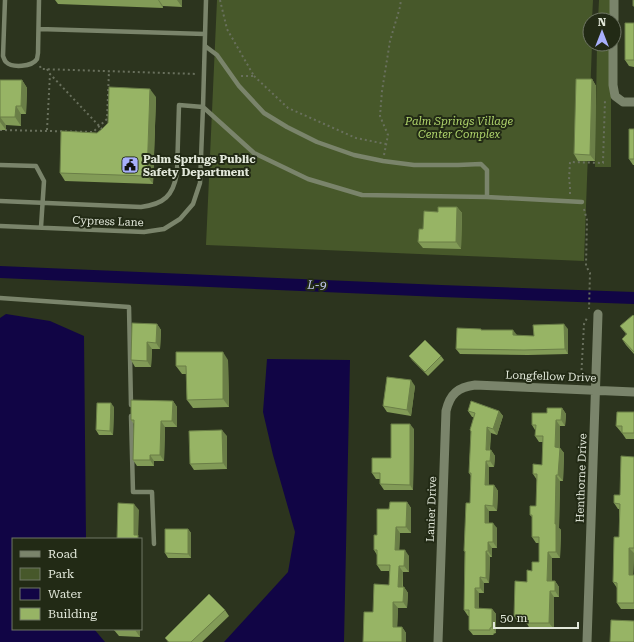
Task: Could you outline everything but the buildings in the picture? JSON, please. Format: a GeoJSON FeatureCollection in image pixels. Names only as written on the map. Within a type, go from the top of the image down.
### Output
{"type":"FeatureCollection","features":[{"type":"Feature","properties":{"kind":"street"},"geometry":{"type":"LineString","coordinates":[[614,0],[614,12]]}},
{"type":"Feature","properties":{"kind":"street"},"geometry":{"type":"LineString","coordinates":[[613,52],[612,85],[615,96],[623,102],[634,102]]}},
{"type":"Feature","properties":{"kind":"street","name":"Henthorne Drive"},"geometry":{"type":"LineString","coordinates":[[587,642],[598,314]]}},
{"type":"Feature","properties":{"kind":"street","name":"Longfellow Drive"},"geometry":{"type":"LineString","coordinates":[[467,386],[475,385],[634,392]]}},
{"type":"Feature","properties":{"kind":"street","name":"Lanier Drive"},"geometry":{"type":"LineString","coordinates":[[438,642],[446,411],[452,395],[467,386]]}},
{"type":"Feature","properties":{"kind":"lane"},"geometry":{"type":"LineString","coordinates":[[5,0],[3,56],[6,62],[12,65],[31,64],[37,59],[39,0]]}},
{"type":"Feature","properties":{"kind":"lane","name":"Cypress Lane"},"geometry":{"type":"LineString","coordinates":[[0,226],[144,232],[164,229],[180,219],[193,204],[200,183],[204,107],[206,0]]}},
{"type":"Feature","properties":{"kind":"lane"},"geometry":{"type":"LineString","coordinates":[[39,30],[205,34]]}},
{"type":"Feature","properties":{"kind":"lane"},"geometry":{"type":"LineString","coordinates":[[205,46],[217,54],[239,86],[264,113],[287,127],[317,142],[354,155],[383,162],[414,165],[481,164],[487,170],[487,197]]}},
{"type":"Feature","properties":{"kind":"lane"},"geometry":{"type":"LineString","coordinates":[[0,202],[141,207],[152,206],[162,201],[170,194],[175,184],[177,173],[179,105],[204,107],[254,153],[308,179],[362,195],[487,197],[582,202]]}},
{"type":"Feature","properties":{"kind":"lane"},"geometry":{"type":"LineString","coordinates":[[0,165],[36,166],[44,181],[41,227]]}},
{"type":"Feature","properties":{"kind":"lane"},"geometry":{"type":"LineString","coordinates":[[0,298],[129,307],[133,492],[152,492],[154,544]]}},
{"type":"Feature","properties":{"kind":"path"},"geometry":{"type":"LineString","coordinates":[[220,0],[227,29],[254,76],[288,108],[356,138],[386,144]]}},
{"type":"Feature","properties":{"kind":"path"},"geometry":{"type":"LineString","coordinates":[[383,162],[388,135],[380,116],[382,91],[390,41],[401,0]]}},
{"type":"Feature","properties":{"kind":"path"},"geometry":{"type":"LineString","coordinates":[[37,59],[41,69],[204,74]]}},
{"type":"Feature","properties":{"kind":"path"},"geometry":{"type":"LineString","coordinates":[[48,69],[50,74],[104,131]]}},
{"type":"Feature","properties":{"kind":"path"},"geometry":{"type":"LineString","coordinates":[[0,130],[93,132],[107,119],[109,71]]}},
{"type":"Feature","properties":{"kind":"path"},"geometry":{"type":"LineString","coordinates":[[47,130],[50,74]]}},
{"type":"Feature","properties":{"kind":"path"},"geometry":{"type":"LineString","coordinates":[[232,76],[254,76]]}},
{"type":"Feature","properties":{"kind":"path"},"geometry":{"type":"LineString","coordinates":[[570,201],[570,162],[603,163],[605,97]]}},
{"type":"Feature","properties":{"kind":"path"},"geometry":{"type":"LineString","coordinates":[[581,390],[584,324],[589,313],[590,278],[590,273],[586,266],[587,220],[582,202]]}},
{"type":"Feature","properties":{"kind":"green space","name":"Palm Springs Village Center Complex"},"geometry":{"type":"Polygon","coordinates":[[[217,0],[593,0],[592,12],[582,12],[582,52],[592,52],[584,261],[206,245],[217,0]]]}},
{"type":"Feature","properties":{"kind":"green space"},"geometry":{"type":"Polygon","coordinates":[[[599,0],[611,0],[611,12],[598,12],[599,0]]]}},
{"type":"Feature","properties":{"kind":"green space"},"geometry":{"type":"Polygon","coordinates":[[[597,52],[611,52],[611,167],[595,167],[597,52]]]}},
{"type":"Feature","properties":{"kind":"water"},"geometry":{"type":"Polygon","coordinates":[[[6,314],[50,321],[84,336],[86,538],[12,538],[12,630],[95,630],[105,642],[0,642],[0,318],[6,314]]]}},
{"type":"Feature","properties":{"kind":"water"},"geometry":{"type":"Polygon","coordinates":[[[267,359],[350,360],[344,642],[224,642],[288,572],[295,532],[273,455],[263,412],[267,359]]]}},
{"type":"Feature","properties":{"kind":"waterway","name":"L-9"},"geometry":{"type":"LineString","coordinates":[[0,272],[634,298]]}},
{"type":"Feature","properties":{"kind":"place","name":"Palm Springs Public Safety Department"},"geometry":{"type":"Point","coordinates":[130,165]}}]}
